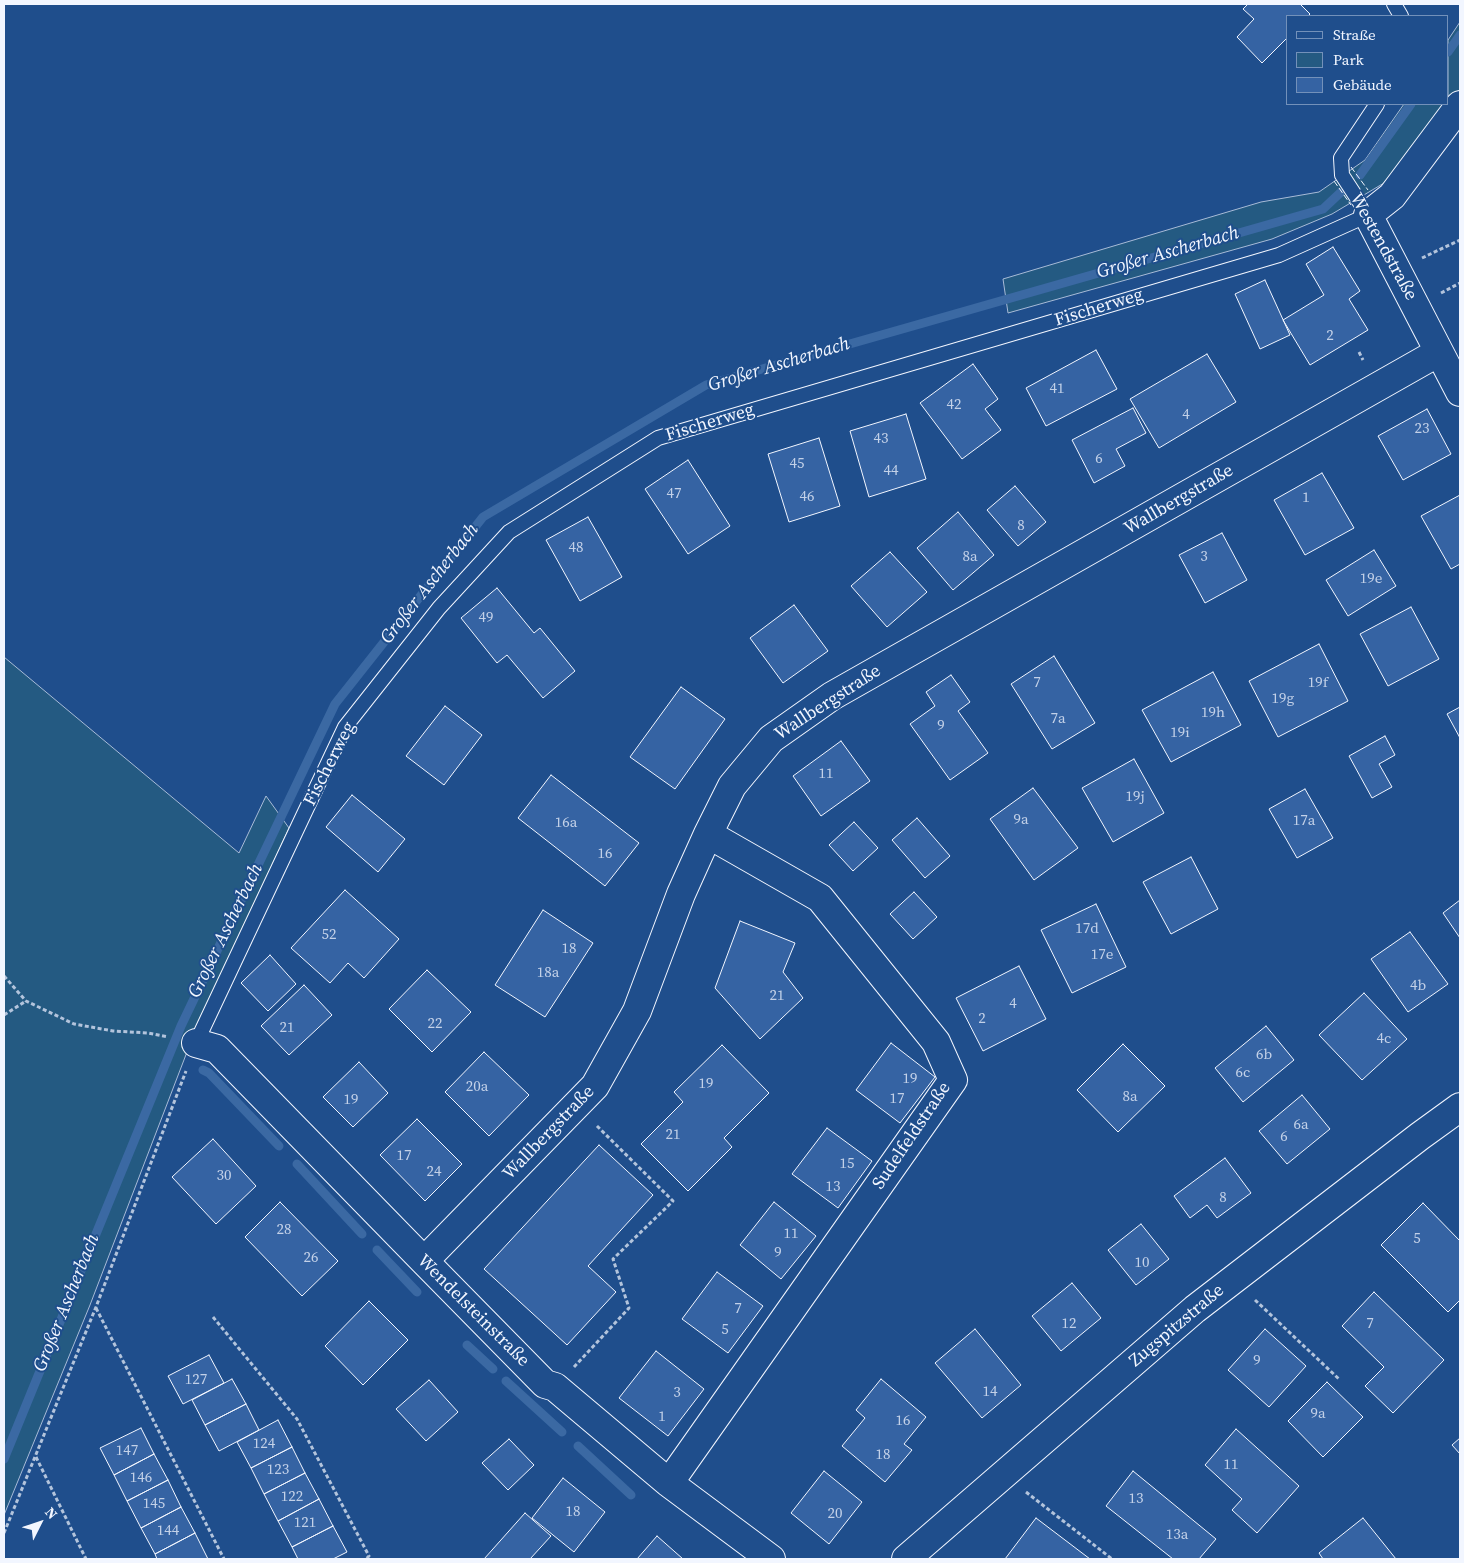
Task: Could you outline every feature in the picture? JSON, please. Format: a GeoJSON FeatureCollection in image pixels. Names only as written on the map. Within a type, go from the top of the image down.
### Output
{"type":"FeatureCollection","features":[{"type":"Feature","properties":{"kind":"street","name":"Fischerweg"},"geometry":{"type":"LineString","coordinates":[[1368,215],[1392,196],[1460,105]]}},
{"type":"Feature","properties":{"kind":"street","name":"Westendstraße"},"geometry":{"type":"LineString","coordinates":[[1368,215],[1460,392]]}},
{"type":"Feature","properties":{"kind":"street","name":"Wallbergstraße"},"geometry":{"type":"LineString","coordinates":[[424,1261],[595,1086],[636,1011],[681,894],[732,786],[771,739],[832,696],[1439,352]]}},
{"type":"Feature","properties":{"kind":"street","name":"Sudelfeldstraße"},"geometry":{"type":"LineString","coordinates":[[669,1483],[953,1080],[936,1042],[820,898],[708,834]]}},
{"type":"Feature","properties":{"kind":"street","name":"Wendelsteinstraße"},"geometry":{"type":"LineString","coordinates":[[196,1043],[217,1049],[545,1384],[555,1388],[669,1483],[771,1559]]}},
{"type":"Feature","properties":{"kind":"street","name":"Zugspitzstraße"},"geometry":{"type":"LineString","coordinates":[[906,1559],[1195,1309],[1460,1107]]}},
{"type":"Feature","properties":{"kind":"lane"},"geometry":{"type":"LineString","coordinates":[[1394,4],[1400,15]]}},
{"type":"Feature","properties":{"kind":"lane","name":"Westendstraße"},"geometry":{"type":"LineString","coordinates":[[1368,215],[1342,175],[1340,158],[1376,105]]}},
{"type":"Feature","properties":{"kind":"lane","name":"Fischerweg"},"geometry":{"type":"LineString","coordinates":[[196,1043],[345,727],[439,608],[509,532],[658,438],[1279,255],[1368,215]]}},
{"type":"Feature","properties":{"kind":"path"},"geometry":{"type":"LineString","coordinates":[[1397,270],[1460,240]]}},
{"type":"Feature","properties":{"kind":"path"},"geometry":{"type":"LineString","coordinates":[[4,976],[26,1001],[74,1024],[113,1031],[163,1036]]}},
{"type":"Feature","properties":{"kind":"path"},"geometry":{"type":"LineString","coordinates":[[4,1015],[26,1001]]}},
{"type":"Feature","properties":{"kind":"path"},"geometry":{"type":"LineString","coordinates":[[4,1533],[96,1307],[196,1043]]}},
{"type":"Feature","properties":{"kind":"path"},"geometry":{"type":"LineString","coordinates":[[555,1388],[629,1308],[612,1260],[673,1201],[576,1106]]}},
{"type":"Feature","properties":{"kind":"path"},"geometry":{"type":"LineString","coordinates":[[1233,1279],[1340,1380]]}},
{"type":"Feature","properties":{"kind":"path"},"geometry":{"type":"LineString","coordinates":[[96,1307],[224,1559]]}},
{"type":"Feature","properties":{"kind":"path"},"geometry":{"type":"LineString","coordinates":[[213,1317],[297,1419],[369,1556],[366,1559]]}},
{"type":"Feature","properties":{"kind":"path"},"geometry":{"type":"LineString","coordinates":[[35,1456],[86,1559]]}},
{"type":"Feature","properties":{"kind":"path"},"geometry":{"type":"LineString","coordinates":[[1004,1475],[1112,1559]]}},
{"type":"Feature","properties":{"kind":"green space"},"geometry":{"type":"Polygon","coordinates":[[[1460,22],[1460,89],[1449,103],[1449,38],[1460,22]]]}},
{"type":"Feature","properties":{"kind":"green space"},"geometry":{"type":"Polygon","coordinates":[[[1403,105],[1447,105],[1384,183],[1332,214],[1272,239],[1008,313],[1003,279],[1261,202],[1319,192],[1365,160],[1403,105]]]}},
{"type":"Feature","properties":{"kind":"green space"},"geometry":{"type":"Polygon","coordinates":[[[4,657],[239,853],[266,796],[289,828],[187,1052],[90,1305],[4,1515],[4,657]]]}},
{"type":"Feature","properties":{"kind":"building"},"geometry":{"type":"Polygon","coordinates":[[[1248,4],[1300,4],[1310,14],[1286,15],[1286,39],[1262,63],[1237,37],[1254,19],[1243,9],[1248,4]]]}},
{"type":"Feature","properties":{"kind":"building"},"geometry":{"type":"Polygon","coordinates":[[[1333,247],[1360,291],[1349,299],[1368,330],[1310,365],[1283,320],[1324,295],[1306,264],[1333,247]]]}},
{"type":"Feature","properties":{"kind":"building"},"geometry":{"type":"Polygon","coordinates":[[[1265,280],[1290,335],[1260,349],[1235,294],[1265,280]]]}},
{"type":"Feature","properties":{"kind":"building"},"geometry":{"type":"Polygon","coordinates":[[[1096,350],[1117,389],[1046,426],[1026,388],[1096,350]]]}},
{"type":"Feature","properties":{"kind":"building"},"geometry":{"type":"Polygon","coordinates":[[[1207,354],[1236,402],[1159,448],[1130,399],[1207,354]]]}},
{"type":"Feature","properties":{"kind":"building"},"geometry":{"type":"Polygon","coordinates":[[[973,364],[998,399],[985,409],[1001,430],[962,459],[920,403],[973,364]]]}},
{"type":"Feature","properties":{"kind":"building"},"geometry":{"type":"Polygon","coordinates":[[[1133,408],[1146,433],[1116,449],[1125,466],[1094,483],[1072,440],[1133,408]]]}},
{"type":"Feature","properties":{"kind":"building"},"geometry":{"type":"Polygon","coordinates":[[[1427,409],[1451,454],[1403,480],[1378,436],[1427,409]]]}},
{"type":"Feature","properties":{"kind":"building"},"geometry":{"type":"Polygon","coordinates":[[[906,414],[926,479],[869,497],[850,431],[906,414]]]}},
{"type":"Feature","properties":{"kind":"building"},"geometry":{"type":"Polygon","coordinates":[[[819,438],[840,506],[789,522],[768,454],[819,438]]]}},
{"type":"Feature","properties":{"kind":"building"},"geometry":{"type":"Polygon","coordinates":[[[688,460],[730,526],[688,554],[645,489],[688,460]]]}},
{"type":"Feature","properties":{"kind":"building"},"geometry":{"type":"Polygon","coordinates":[[[1322,473],[1354,528],[1305,555],[1274,500],[1322,473]]]}},
{"type":"Feature","properties":{"kind":"building"},"geometry":{"type":"Polygon","coordinates":[[[1015,486],[1046,522],[1018,546],[987,510],[1015,486]]]}},
{"type":"Feature","properties":{"kind":"building"},"geometry":{"type":"Polygon","coordinates":[[[1460,495],[1460,564],[1451,569],[1421,516],[1460,495]]]}},
{"type":"Feature","properties":{"kind":"building"},"geometry":{"type":"Polygon","coordinates":[[[958,512],[994,555],[953,590],[917,548],[958,512]]]}},
{"type":"Feature","properties":{"kind":"building"},"geometry":{"type":"Polygon","coordinates":[[[588,517],[622,577],[580,601],[546,540],[588,517]]]}},
{"type":"Feature","properties":{"kind":"building"},"geometry":{"type":"Polygon","coordinates":[[[1222,533],[1247,580],[1205,603],[1179,555],[1222,533]]]}},
{"type":"Feature","properties":{"kind":"building"},"geometry":{"type":"Polygon","coordinates":[[[1374,550],[1396,586],[1348,616],[1326,580],[1374,550]]]}},
{"type":"Feature","properties":{"kind":"building"},"geometry":{"type":"Polygon","coordinates":[[[890,552],[927,592],[887,627],[851,586],[890,552]]]}},
{"type":"Feature","properties":{"kind":"building"},"geometry":{"type":"Polygon","coordinates":[[[497,588],[534,633],[540,628],[575,671],[543,698],[507,655],[497,663],[461,618],[497,588]]]}},
{"type":"Feature","properties":{"kind":"building"},"geometry":{"type":"Polygon","coordinates":[[[794,605],[828,651],[783,683],[750,638],[794,605]]]}},
{"type":"Feature","properties":{"kind":"building"},"geometry":{"type":"Polygon","coordinates":[[[1411,607],[1439,659],[1388,686],[1360,634],[1411,607]]]}},
{"type":"Feature","properties":{"kind":"building"},"geometry":{"type":"Polygon","coordinates":[[[1319,644],[1348,701],[1278,737],[1249,681],[1319,644]]]}},
{"type":"Feature","properties":{"kind":"building"},"geometry":{"type":"Polygon","coordinates":[[[1054,656],[1095,723],[1052,749],[1011,684],[1054,656]]]}},
{"type":"Feature","properties":{"kind":"building"},"geometry":{"type":"Polygon","coordinates":[[[1213,672],[1241,725],[1171,762],[1142,710],[1213,672]]]}},
{"type":"Feature","properties":{"kind":"building"},"geometry":{"type":"Polygon","coordinates":[[[951,675],[970,702],[958,711],[988,753],[950,780],[910,724],[935,706],[926,692],[951,675]]]}},
{"type":"Feature","properties":{"kind":"building"},"geometry":{"type":"Polygon","coordinates":[[[681,687],[725,719],[675,789],[630,757],[681,687]]]}},
{"type":"Feature","properties":{"kind":"building"},"geometry":{"type":"Polygon","coordinates":[[[445,706],[482,735],[444,785],[406,756],[445,706]]]}},
{"type":"Feature","properties":{"kind":"building"},"geometry":{"type":"Polygon","coordinates":[[[1460,707],[1460,738],[1447,714],[1460,707]]]}},
{"type":"Feature","properties":{"kind":"building"},"geometry":{"type":"Polygon","coordinates":[[[1385,736],[1395,755],[1379,764],[1392,787],[1372,798],[1349,756],[1385,736]]]}},
{"type":"Feature","properties":{"kind":"building"},"geometry":{"type":"Polygon","coordinates":[[[841,741],[870,781],[821,816],[793,776],[841,741]]]}},
{"type":"Feature","properties":{"kind":"building"},"geometry":{"type":"Polygon","coordinates":[[[1134,759],[1164,813],[1113,842],[1082,788],[1134,759]]]}},
{"type":"Feature","properties":{"kind":"building"},"geometry":{"type":"Polygon","coordinates":[[[551,775],[639,843],[605,886],[518,818],[551,775]]]}},
{"type":"Feature","properties":{"kind":"building"},"geometry":{"type":"Polygon","coordinates":[[[1033,788],[1078,848],[1034,880],[990,819],[1033,788]]]}},
{"type":"Feature","properties":{"kind":"building"},"geometry":{"type":"Polygon","coordinates":[[[1305,789],[1333,838],[1297,858],[1269,809],[1305,789]]]}},
{"type":"Feature","properties":{"kind":"building"},"geometry":{"type":"Polygon","coordinates":[[[352,795],[405,839],[378,872],[326,827],[352,795]]]}},
{"type":"Feature","properties":{"kind":"building"},"geometry":{"type":"Polygon","coordinates":[[[917,818],[950,856],[925,878],[892,840],[917,818]]]}},
{"type":"Feature","properties":{"kind":"building"},"geometry":{"type":"Polygon","coordinates":[[[854,822],[878,848],[853,871],[829,845],[854,822]]]}},
{"type":"Feature","properties":{"kind":"building"},"geometry":{"type":"Polygon","coordinates":[[[1191,857],[1218,909],[1171,934],[1143,882],[1191,857]]]}},
{"type":"Feature","properties":{"kind":"building"},"geometry":{"type":"Polygon","coordinates":[[[345,890],[399,939],[364,978],[348,963],[330,983],[291,948],[345,890]]]}},
{"type":"Feature","properties":{"kind":"building"},"geometry":{"type":"Polygon","coordinates":[[[914,892],[937,917],[913,939],[890,914],[914,892]]]}},
{"type":"Feature","properties":{"kind":"building"},"geometry":{"type":"Polygon","coordinates":[[[1460,900],[1460,938],[1443,913],[1460,900]]]}},
{"type":"Feature","properties":{"kind":"building"},"geometry":{"type":"Polygon","coordinates":[[[1096,904],[1126,967],[1072,993],[1041,930],[1096,904]]]}},
{"type":"Feature","properties":{"kind":"building"},"geometry":{"type":"Polygon","coordinates":[[[543,910],[593,943],[545,1017],[495,985],[543,910]]]}},
{"type":"Feature","properties":{"kind":"building"},"geometry":{"type":"Polygon","coordinates":[[[740,921],[795,943],[783,972],[803,998],[760,1039],[715,988],[740,921]]]}},
{"type":"Feature","properties":{"kind":"building"},"geometry":{"type":"Polygon","coordinates":[[[1410,932],[1448,984],[1408,1012],[1371,959],[1410,932]]]}},
{"type":"Feature","properties":{"kind":"building"},"geometry":{"type":"Polygon","coordinates":[[[270,955],[296,984],[268,1011],[241,983],[270,955]]]}},
{"type":"Feature","properties":{"kind":"building"},"geometry":{"type":"Polygon","coordinates":[[[1019,966],[1046,1019],[983,1051],[956,998],[1019,966]]]}},
{"type":"Feature","properties":{"kind":"building"},"geometry":{"type":"Polygon","coordinates":[[[427,970],[471,1012],[432,1052],[389,1009],[427,970]]]}},
{"type":"Feature","properties":{"kind":"building"},"geometry":{"type":"Polygon","coordinates":[[[304,985],[332,1015],[289,1055],[261,1026],[304,985]]]}},
{"type":"Feature","properties":{"kind":"building"},"geometry":{"type":"Polygon","coordinates":[[[1364,993],[1407,1039],[1362,1080],[1319,1035],[1364,993]]]}},
{"type":"Feature","properties":{"kind":"building"},"geometry":{"type":"Polygon","coordinates":[[[1266,1026],[1294,1060],[1243,1102],[1215,1068],[1266,1026]]]}},
{"type":"Feature","properties":{"kind":"building"},"geometry":{"type":"Polygon","coordinates":[[[891,1043],[935,1077],[900,1123],[856,1090],[891,1043]]]}},
{"type":"Feature","properties":{"kind":"building"},"geometry":{"type":"Polygon","coordinates":[[[1123,1044],[1165,1086],[1118,1132],[1077,1090],[1123,1044]]]}},
{"type":"Feature","properties":{"kind":"building"},"geometry":{"type":"Polygon","coordinates":[[[722,1045],[769,1093],[724,1138],[732,1147],[688,1191],[641,1144],[683,1102],[674,1092],[722,1045]]]}},
{"type":"Feature","properties":{"kind":"building"},"geometry":{"type":"Polygon","coordinates":[[[484,1052],[529,1095],[489,1136],[445,1092],[484,1052]]]}},
{"type":"Feature","properties":{"kind":"building"},"geometry":{"type":"Polygon","coordinates":[[[359,1062],[388,1093],[353,1127],[323,1097],[359,1062]]]}},
{"type":"Feature","properties":{"kind":"building"},"geometry":{"type":"Polygon","coordinates":[[[1302,1095],[1330,1129],[1287,1164],[1259,1131],[1302,1095]]]}},
{"type":"Feature","properties":{"kind":"building"},"geometry":{"type":"Polygon","coordinates":[[[417,1119],[462,1164],[425,1201],[380,1155],[417,1119]]]}},
{"type":"Feature","properties":{"kind":"building"},"geometry":{"type":"Polygon","coordinates":[[[827,1128],[872,1161],[838,1208],[792,1174],[827,1128]]]}},
{"type":"Feature","properties":{"kind":"building"},"geometry":{"type":"Polygon","coordinates":[[[213,1139],[256,1186],[216,1224],[172,1177],[213,1139]]]}},
{"type":"Feature","properties":{"kind":"building"},"geometry":{"type":"Polygon","coordinates":[[[599,1145],[653,1195],[588,1266],[616,1292],[567,1345],[484,1269],[599,1145]]]}},
{"type":"Feature","properties":{"kind":"building"},"geometry":{"type":"Polygon","coordinates":[[[1225,1158],[1251,1193],[1217,1218],[1207,1205],[1190,1218],[1174,1196],[1225,1158]]]}},
{"type":"Feature","properties":{"kind":"building"},"geometry":{"type":"Polygon","coordinates":[[[280,1202],[338,1261],[302,1296],[245,1237],[280,1202]]]}},
{"type":"Feature","properties":{"kind":"building"},"geometry":{"type":"Polygon","coordinates":[[[774,1202],[816,1236],[781,1279],[740,1245],[774,1202]]]}},
{"type":"Feature","properties":{"kind":"building"},"geometry":{"type":"Polygon","coordinates":[[[1423,1203],[1460,1241],[1460,1300],[1448,1312],[1381,1245],[1423,1203]]]}},
{"type":"Feature","properties":{"kind":"building"},"geometry":{"type":"Polygon","coordinates":[[[1141,1224],[1169,1259],[1136,1285],[1108,1250],[1141,1224]]]}},
{"type":"Feature","properties":{"kind":"building"},"geometry":{"type":"Polygon","coordinates":[[[717,1272],[763,1306],[728,1353],[682,1319],[717,1272]]]}},
{"type":"Feature","properties":{"kind":"building"},"geometry":{"type":"Polygon","coordinates":[[[1072,1283],[1101,1318],[1061,1351],[1032,1316],[1072,1283]]]}},
{"type":"Feature","properties":{"kind":"building"},"geometry":{"type":"Polygon","coordinates":[[[1374,1292],[1444,1360],[1393,1413],[1365,1386],[1384,1367],[1342,1326],[1374,1292]]]}},
{"type":"Feature","properties":{"kind":"building"},"geometry":{"type":"Polygon","coordinates":[[[369,1301],[408,1340],[363,1385],[325,1346],[369,1301]]]}},
{"type":"Feature","properties":{"kind":"building"},"geometry":{"type":"Polygon","coordinates":[[[975,1329],[1021,1385],[982,1418],[935,1363],[975,1329]]]}},
{"type":"Feature","properties":{"kind":"building"},"geometry":{"type":"Polygon","coordinates":[[[1265,1329],[1306,1366],[1269,1407],[1228,1370],[1265,1329]]]}},
{"type":"Feature","properties":{"kind":"building"},"geometry":{"type":"Polygon","coordinates":[[[656,1351],[704,1389],[668,1436],[619,1398],[656,1351]]]}},
{"type":"Feature","properties":{"kind":"building"},"geometry":{"type":"Polygon","coordinates":[[[209,1355],[224,1383],[183,1404],[168,1376],[209,1355]]]}},
{"type":"Feature","properties":{"kind":"building"},"geometry":{"type":"Polygon","coordinates":[[[232,1379],[246,1404],[205,1425],[192,1400],[232,1379]]]}},
{"type":"Feature","properties":{"kind":"building"},"geometry":{"type":"Polygon","coordinates":[[[881,1379],[926,1417],[904,1444],[912,1450],[885,1482],[842,1446],[865,1418],[856,1410],[881,1379]]]}},
{"type":"Feature","properties":{"kind":"building"},"geometry":{"type":"Polygon","coordinates":[[[429,1380],[458,1412],[426,1441],[396,1409],[429,1380]]]}},
{"type":"Feature","properties":{"kind":"building"},"geometry":{"type":"Polygon","coordinates":[[[1327,1382],[1363,1417],[1323,1457],[1288,1421],[1327,1382]]]}},
{"type":"Feature","properties":{"kind":"building"},"geometry":{"type":"Polygon","coordinates":[[[246,1404],[259,1430],[219,1451],[205,1425],[246,1404]]]}},
{"type":"Feature","properties":{"kind":"building"},"geometry":{"type":"Polygon","coordinates":[[[278,1420],[292,1447],[251,1468],[237,1442],[278,1420]]]}},
{"type":"Feature","properties":{"kind":"building"},"geometry":{"type":"Polygon","coordinates":[[[141,1428],[154,1454],[114,1475],[100,1448],[141,1428]]]}},
{"type":"Feature","properties":{"kind":"building"},"geometry":{"type":"Polygon","coordinates":[[[1236,1429],[1299,1486],[1257,1533],[1232,1510],[1242,1499],[1205,1465],[1236,1429]]]}},
{"type":"Feature","properties":{"kind":"building"},"geometry":{"type":"Polygon","coordinates":[[[1460,1438],[1460,1454],[1452,1445],[1460,1438]]]}},
{"type":"Feature","properties":{"kind":"building"},"geometry":{"type":"Polygon","coordinates":[[[509,1439],[534,1465],[508,1490],[482,1463],[509,1439]]]}},
{"type":"Feature","properties":{"kind":"building"},"geometry":{"type":"Polygon","coordinates":[[[292,1447],[305,1473],[264,1494],[251,1468],[292,1447]]]}},
{"type":"Feature","properties":{"kind":"building"},"geometry":{"type":"Polygon","coordinates":[[[154,1454],[168,1480],[127,1501],[114,1475],[154,1454]]]}},
{"type":"Feature","properties":{"kind":"building"},"geometry":{"type":"Polygon","coordinates":[[[824,1471],[862,1502],[829,1544],[791,1513],[824,1471]]]}},
{"type":"Feature","properties":{"kind":"building"},"geometry":{"type":"Polygon","coordinates":[[[1133,1471],[1216,1539],[1199,1559],[1173,1559],[1106,1506],[1133,1471]]]}},
{"type":"Feature","properties":{"kind":"building"},"geometry":{"type":"Polygon","coordinates":[[[305,1473],[319,1499],[278,1521],[264,1494],[305,1473]]]}},
{"type":"Feature","properties":{"kind":"building"},"geometry":{"type":"Polygon","coordinates":[[[563,1478],[605,1512],[574,1552],[532,1518],[563,1478]]]}},
{"type":"Feature","properties":{"kind":"building"},"geometry":{"type":"Polygon","coordinates":[[[168,1480],[181,1507],[141,1528],[127,1501],[168,1480]]]}},
{"type":"Feature","properties":{"kind":"building"},"geometry":{"type":"Polygon","coordinates":[[[319,1499],[333,1526],[292,1547],[278,1521],[319,1499]]]}},
{"type":"Feature","properties":{"kind":"building"},"geometry":{"type":"Polygon","coordinates":[[[181,1507],[195,1533],[155,1554],[141,1528],[181,1507]]]}},
{"type":"Feature","properties":{"kind":"building"},"geometry":{"type":"Polygon","coordinates":[[[525,1513],[551,1536],[530,1559],[484,1559],[525,1513]]]}},
{"type":"Feature","properties":{"kind":"building"},"geometry":{"type":"Polygon","coordinates":[[[1036,1518],[1090,1559],[1005,1559],[1036,1518]]]}},
{"type":"Feature","properties":{"kind":"building"},"geometry":{"type":"Polygon","coordinates":[[[1363,1518],[1396,1559],[1323,1559],[1319,1553],[1363,1518]]]}},
{"type":"Feature","properties":{"kind":"building"},"geometry":{"type":"Polygon","coordinates":[[[333,1526],[347,1552],[333,1559],[298,1559],[292,1547],[333,1526]]]}},
{"type":"Feature","properties":{"kind":"building"},"geometry":{"type":"Polygon","coordinates":[[[195,1533],[208,1559],[157,1559],[155,1554],[195,1533]]]}},
{"type":"Feature","properties":{"kind":"building"},"geometry":{"type":"Polygon","coordinates":[[[657,1536],[683,1559],[637,1559],[657,1536]]]}},
{"type":"Feature","properties":{"kind":"waterway","name":"Großer Ascherbach"},"geometry":{"type":"LineString","coordinates":[[1449,51],[1460,35]]}},
{"type":"Feature","properties":{"kind":"waterway","name":"Großer Ascherbach"},"geometry":{"type":"LineString","coordinates":[[1360,175],[1410,105]]}},
{"type":"Feature","properties":{"kind":"waterway","name":"Großer Ascherbach"},"geometry":{"type":"LineString","coordinates":[[4,1459],[181,1026],[335,704],[483,517],[706,385],[1323,209],[1340,193]]}},
{"type":"Feature","properties":{"kind":"waterway"},"geometry":{"type":"LineString","coordinates":[[203,1070],[209,1073],[279,1146]]}},
{"type":"Feature","properties":{"kind":"waterway"},"geometry":{"type":"LineString","coordinates":[[297,1164],[362,1234]]}},
{"type":"Feature","properties":{"kind":"waterway"},"geometry":{"type":"LineString","coordinates":[[377,1250],[417,1292]]}},
{"type":"Feature","properties":{"kind":"waterway"},"geometry":{"type":"LineString","coordinates":[[467,1345],[493,1369]]}},
{"type":"Feature","properties":{"kind":"waterway"},"geometry":{"type":"LineString","coordinates":[[506,1381],[562,1432]]}},
{"type":"Feature","properties":{"kind":"waterway"},"geometry":{"type":"LineString","coordinates":[[578,1446],[631,1495]]}},
{"type":"Feature","properties":{"kind":"fence"},"geometry":{"type":"LineString","coordinates":[[1351,167],[1368,190]]}},
{"type":"Feature","properties":{"kind":"fence"},"geometry":{"type":"LineString","coordinates":[[1334,181],[1351,205]]}}]}
